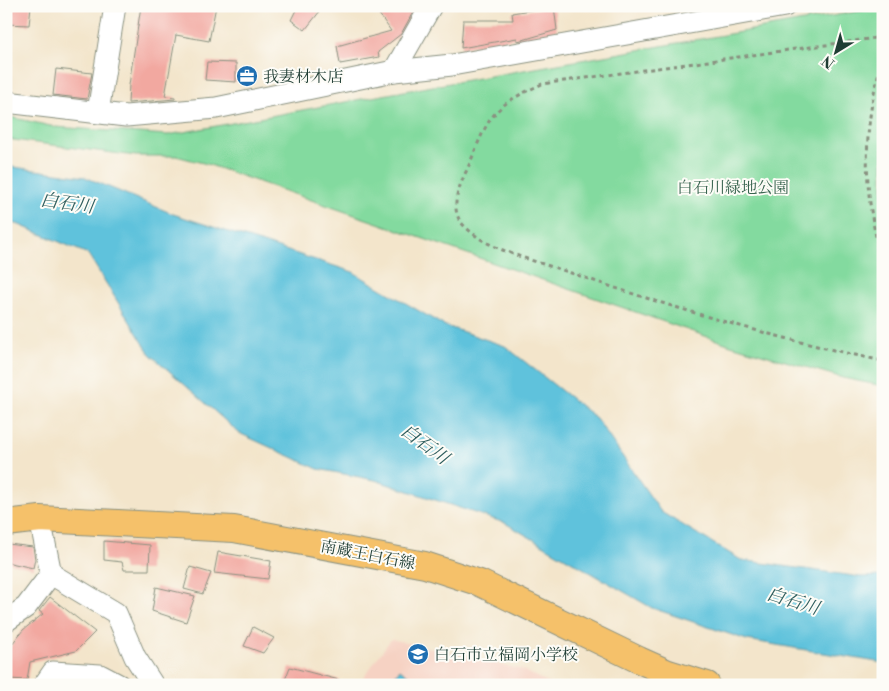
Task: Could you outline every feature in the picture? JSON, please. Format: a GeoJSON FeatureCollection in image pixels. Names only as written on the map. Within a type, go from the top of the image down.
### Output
{"type":"FeatureCollection","features":[{"type":"Feature","properties":{"kind":"main road","name":"南蔵王白石線"},"geometry":{"type":"LineString","coordinates":[[6,523],[40,519],[234,529],[425,565],[480,583],[639,660],[668,673],[707,685]]}},
{"type":"Feature","properties":{"kind":"street"},"geometry":{"type":"LineString","coordinates":[[98,112],[115,6]]}},
{"type":"Feature","properties":{"kind":"street"},"geometry":{"type":"LineString","coordinates":[[394,71],[431,6]]}},
{"type":"Feature","properties":{"kind":"street"},"geometry":{"type":"LineString","coordinates":[[6,102],[126,116],[216,108],[394,71],[452,64],[741,10],[785,6]]}},
{"type":"Feature","properties":{"kind":"street"},"geometry":{"type":"LineString","coordinates":[[40,519],[51,574],[116,612],[136,657],[153,685]]}},
{"type":"Feature","properties":{"kind":"street"},"geometry":{"type":"LineString","coordinates":[[6,620],[26,607],[51,574]]}},
{"type":"Feature","properties":{"kind":"street"},"geometry":{"type":"LineString","coordinates":[[44,685],[53,672],[100,676],[119,685]]}},
{"type":"Feature","properties":{"kind":"path"},"geometry":{"type":"LineString","coordinates":[[883,37],[542,84],[520,94],[496,110],[484,126],[458,193],[456,208],[458,218],[480,239],[532,259],[644,297],[838,352],[883,361]]}},
{"type":"Feature","properties":{"kind":"path"},"geometry":{"type":"LineString","coordinates":[[883,59],[878,75],[869,126],[867,168],[872,216],[883,261]]}},
{"type":"Feature","properties":{"kind":"shaded area","name":"白石市立福岡小学校"},"geometry":{"type":"Polygon","coordinates":[[[391,639],[523,670],[552,685],[358,685],[391,639]]]}},
{"type":"Feature","properties":{"kind":"green space","name":"白石川緑地公園"},"geometry":{"type":"Polygon","coordinates":[[[883,7],[883,386],[843,378],[731,345],[207,164],[176,156],[136,156],[6,139],[6,116],[55,127],[168,135],[399,92],[883,7]]]}},
{"type":"Feature","properties":{"kind":"water","name":"白石川"},"geometry":{"type":"Polygon","coordinates":[[[6,166],[85,177],[173,214],[353,272],[443,325],[505,346],[596,418],[661,512],[741,560],[861,577],[883,576],[883,663],[747,640],[652,608],[505,523],[375,480],[318,469],[239,433],[150,354],[88,254],[17,224],[6,223],[6,166]]]}},
{"type":"Feature","properties":{"kind":"water"},"geometry":{"type":"Polygon","coordinates":[[[400,669],[421,685],[389,685],[400,669]]]}},
{"type":"Feature","properties":{"kind":"building"},"geometry":{"type":"Polygon","coordinates":[[[6,6],[31,6],[29,25],[6,24],[6,6]]]}},
{"type":"Feature","properties":{"kind":"building"},"geometry":{"type":"Polygon","coordinates":[[[141,6],[185,10],[186,6],[216,6],[209,41],[176,35],[165,96],[175,97],[175,99],[128,103],[141,6]]]}},
{"type":"Feature","properties":{"kind":"building"},"geometry":{"type":"Polygon","coordinates":[[[298,6],[324,6],[305,30],[291,20],[298,6]]]}},
{"type":"Feature","properties":{"kind":"building"},"geometry":{"type":"Polygon","coordinates":[[[389,6],[406,6],[412,14],[401,34],[378,52],[379,57],[340,64],[337,46],[391,31],[379,14],[389,6]]]}},
{"type":"Feature","properties":{"kind":"building"},"geometry":{"type":"Polygon","coordinates":[[[554,6],[557,30],[517,41],[517,38],[461,48],[463,20],[513,20],[512,13],[554,6]]]}},
{"type":"Feature","properties":{"kind":"building"},"geometry":{"type":"Polygon","coordinates":[[[207,62],[236,63],[236,82],[205,80],[207,62]]]}},
{"type":"Feature","properties":{"kind":"building"},"geometry":{"type":"Polygon","coordinates":[[[56,69],[92,73],[87,99],[53,95],[56,69]]]}},
{"type":"Feature","properties":{"kind":"building"},"geometry":{"type":"Polygon","coordinates":[[[104,541],[150,545],[149,570],[124,570],[122,562],[104,560],[104,541]]]}},
{"type":"Feature","properties":{"kind":"building"},"geometry":{"type":"Polygon","coordinates":[[[8,544],[33,547],[35,559],[33,568],[6,562],[8,544]]]}},
{"type":"Feature","properties":{"kind":"building"},"geometry":{"type":"Polygon","coordinates":[[[218,552],[271,561],[268,579],[214,573],[218,552]]]}},
{"type":"Feature","properties":{"kind":"building"},"geometry":{"type":"Polygon","coordinates":[[[190,567],[211,573],[203,594],[184,589],[190,567]]]}},
{"type":"Feature","properties":{"kind":"building"},"geometry":{"type":"Polygon","coordinates":[[[156,587],[195,596],[186,622],[152,611],[156,587]]]}},
{"type":"Feature","properties":{"kind":"building"},"geometry":{"type":"Polygon","coordinates":[[[50,597],[95,632],[76,651],[30,662],[27,680],[9,679],[8,649],[23,630],[43,614],[39,611],[50,597]]]}},
{"type":"Feature","properties":{"kind":"building"},"geometry":{"type":"Polygon","coordinates":[[[253,627],[274,638],[263,653],[244,646],[253,627]]]}},
{"type":"Feature","properties":{"kind":"building"},"geometry":{"type":"Polygon","coordinates":[[[290,667],[339,680],[338,685],[283,685],[290,667]]]}},
{"type":"Feature","properties":{"kind":"place","name":"我妻材木店"},"geometry":{"type":"Point","coordinates":[247,76]}},
{"type":"Feature","properties":{"kind":"place","name":"白石市立福岡小学校"},"geometry":{"type":"Point","coordinates":[418,654]}}]}
